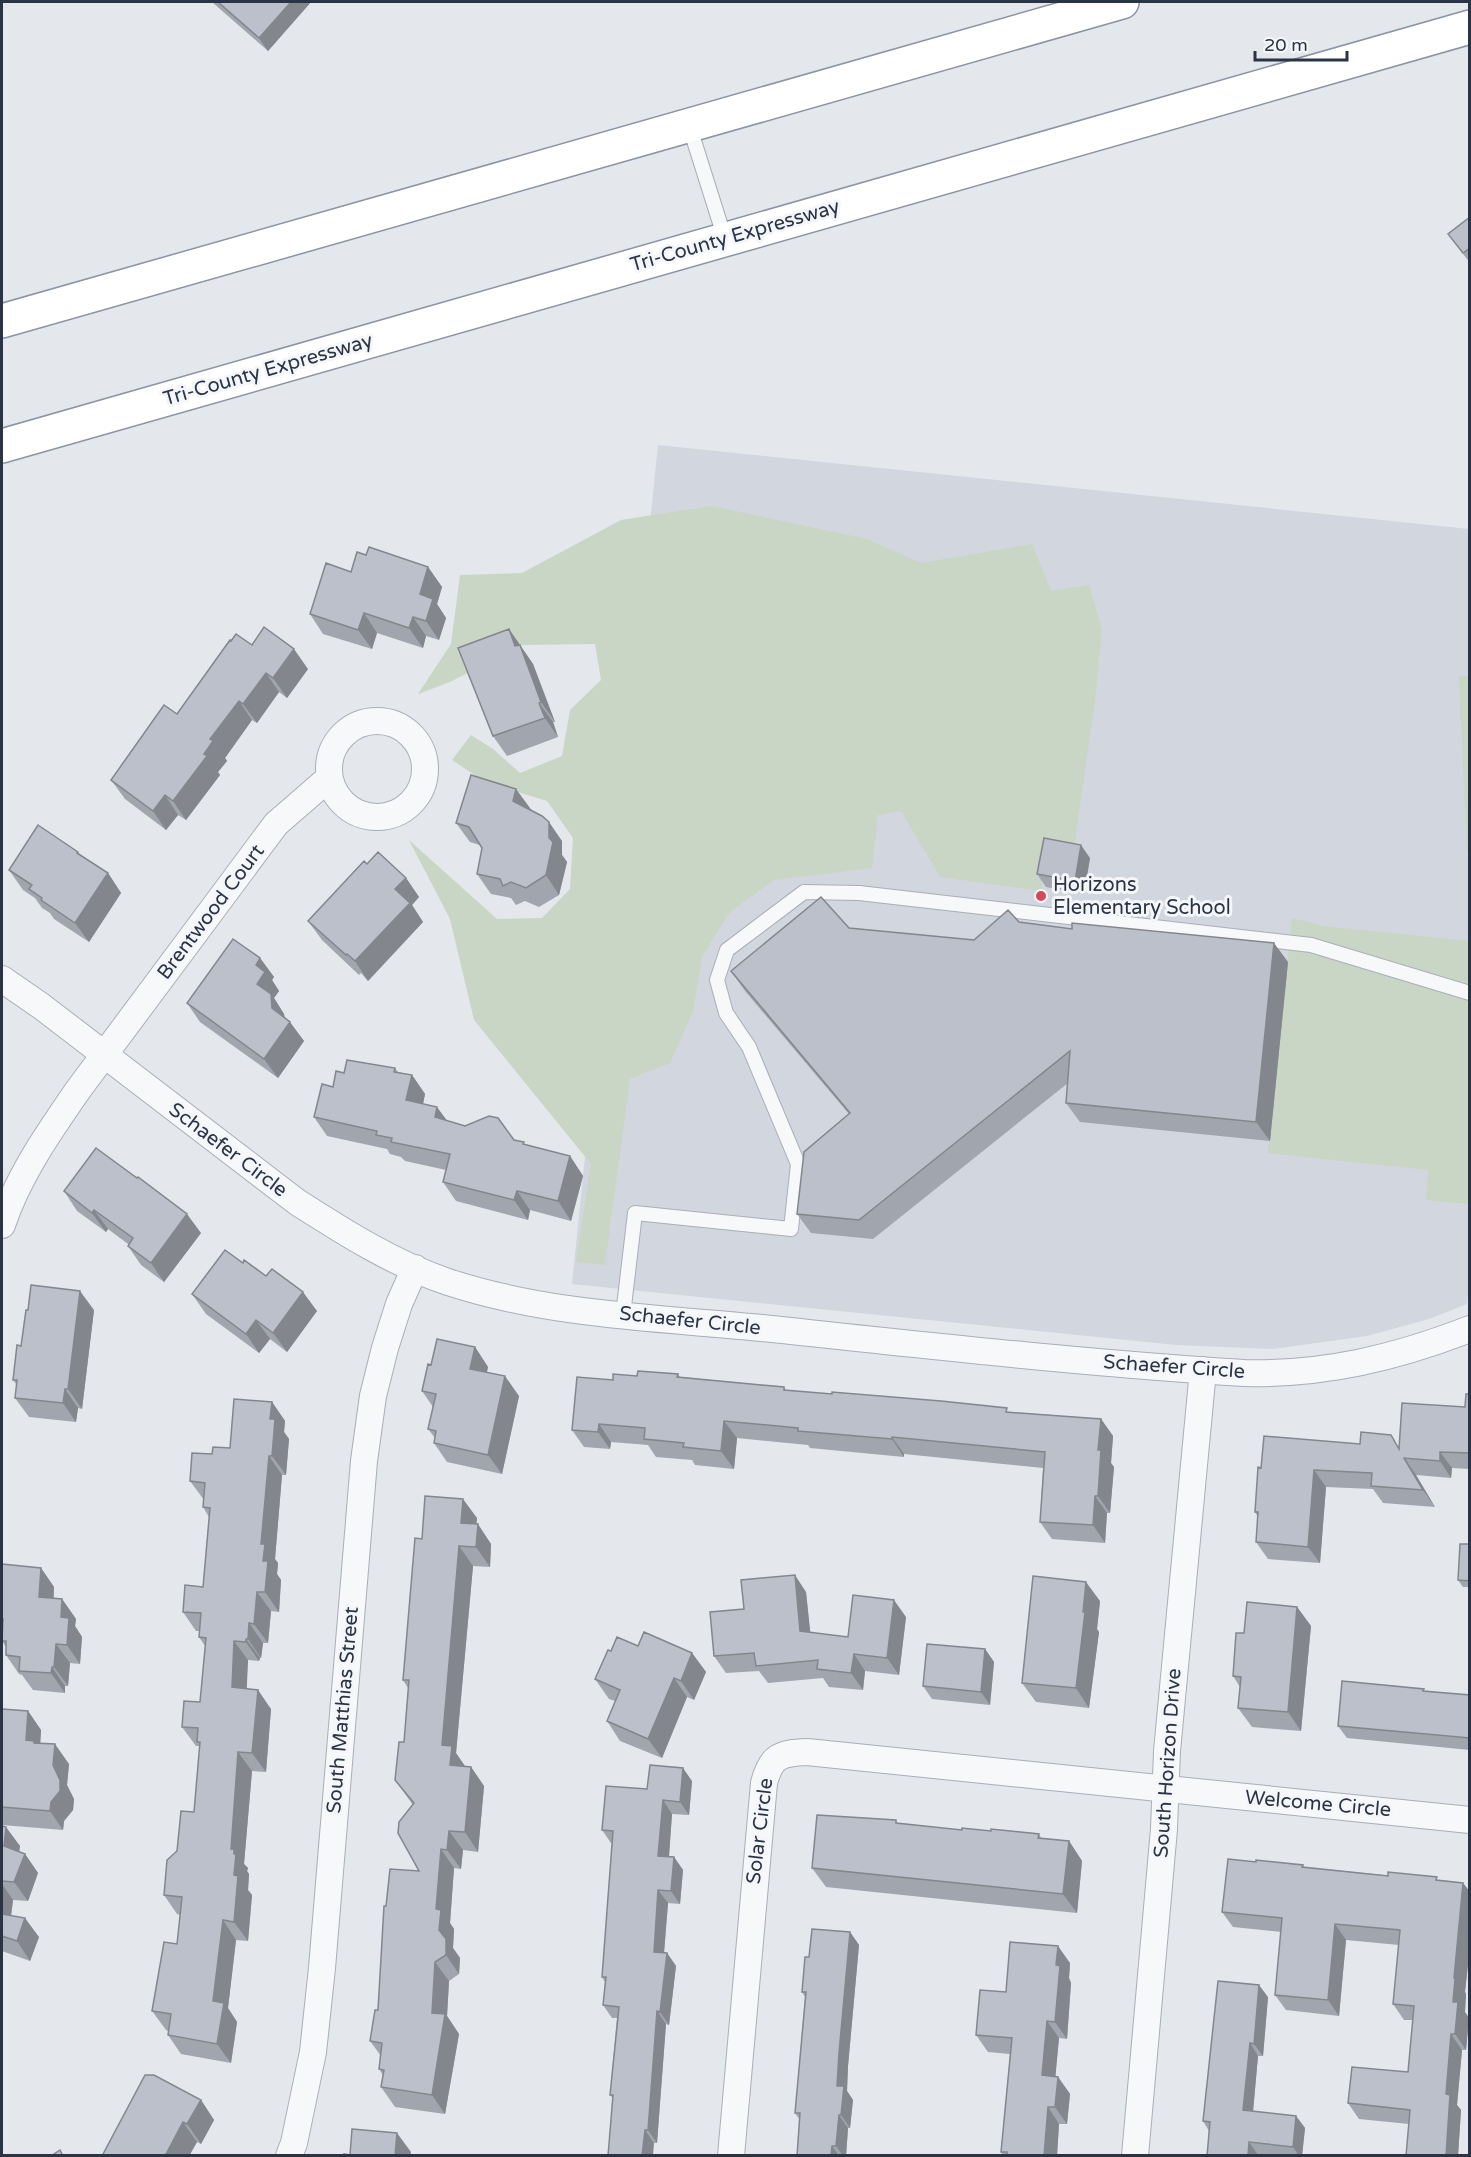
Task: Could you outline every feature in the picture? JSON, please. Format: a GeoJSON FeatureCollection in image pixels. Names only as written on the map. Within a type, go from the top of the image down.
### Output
{"type":"FeatureCollection","features":[{"type":"Feature","properties":{"kind":"highway"},"geometry":{"type":"LineString","coordinates":[[2,321],[1122,2]]}},
{"type":"Feature","properties":{"kind":"highway","name":"Tri-County Expressway"},"geometry":{"type":"LineString","coordinates":[[2,446],[1470,27]]}},
{"type":"Feature","properties":{"kind":"street","name":"Brentwood Court"},"geometry":{"type":"LineString","coordinates":[[2,1225],[9,1202],[50,1130],[104,1056],[276,824],[329,778]]}},
{"type":"Feature","properties":{"kind":"street","name":"Schaefer Circle"},"geometry":{"type":"LineString","coordinates":[[2,979],[41,1006],[297,1202],[371,1247],[414,1268],[447,1282],[501,1296],[552,1306],[623,1315],[1203,1371],[1277,1374],[1349,1366],[1432,1343],[1470,1329]]}},
{"type":"Feature","properties":{"kind":"street","name":"South Matthias Street"},"geometry":{"type":"LineString","coordinates":[[289,2156],[294,2143],[313,2052],[364,1461],[373,1396],[399,1304],[414,1268]]}},
{"type":"Feature","properties":{"kind":"street","name":"South Horizon Drive"},"geometry":{"type":"LineString","coordinates":[[1135,2156],[1166,1790],[1167,1751],[1203,1371]]}},
{"type":"Feature","properties":{"kind":"street","name":"Solar Circle"},"geometry":{"type":"LineString","coordinates":[[731,2156],[764,1782],[767,1768],[775,1758],[791,1753],[807,1752],[1166,1790]]}},
{"type":"Feature","properties":{"kind":"street","name":"Welcome Circle"},"geometry":{"type":"LineString","coordinates":[[1166,1790],[1470,1820]]}},
{"type":"Feature","properties":{"kind":"lane"},"geometry":{"type":"LineString","coordinates":[[689,125],[725,239]]}},
{"type":"Feature","properties":{"kind":"lane"},"geometry":{"type":"LineString","coordinates":[[623,1315],[635,1213],[791,1229],[798,1164],[749,1047],[726,1013],[717,980],[727,950],[804,892],[859,893],[1311,945],[1470,993]]}},
{"type":"Feature","properties":{"kind":"shaded area","name":"Horizons Elementary School"},"geometry":{"type":"Polygon","coordinates":[[[658,445],[1469,529],[1470,1275],[1467,1304],[1429,1319],[1367,1336],[1273,1349],[1176,1345],[572,1284],[658,445]]]}},
{"type":"Feature","properties":{"kind":"green space"},"geometry":{"type":"Polygon","coordinates":[[[712,506],[867,539],[921,563],[1032,544],[1051,591],[1089,585],[1102,630],[1095,702],[1074,846],[1052,854],[1041,891],[940,877],[901,811],[878,815],[872,868],[774,880],[729,913],[702,957],[693,1011],[670,1063],[630,1079],[605,1265],[576,1262],[591,1164],[474,1020],[450,919],[409,840],[497,919],[542,918],[570,889],[573,838],[547,801],[485,782],[452,760],[471,735],[493,749],[520,773],[562,756],[570,710],[601,680],[595,644],[522,645],[450,682],[418,694],[451,644],[460,575],[522,573],[621,520],[712,506]]]}},
{"type":"Feature","properties":{"kind":"green space"},"geometry":{"type":"Polygon","coordinates":[[[1459,676],[1469,676],[1469,852],[1467,850],[1459,676]]]}},
{"type":"Feature","properties":{"kind":"green space"},"geometry":{"type":"Polygon","coordinates":[[[1292,918],[1323,926],[1469,941],[1469,1204],[1426,1200],[1428,1170],[1268,1153],[1292,918]]]}},
{"type":"Feature","properties":{"kind":"building"},"geometry":{"type":"Polygon","coordinates":[[[218,2],[291,2],[259,38],[218,2]]]}},
{"type":"Feature","properties":{"kind":"building"},"geometry":{"type":"Polygon","coordinates":[[[1470,217],[1470,248],[1463,253],[1448,234],[1470,217]]]}},
{"type":"Feature","properties":{"kind":"building"},"geometry":{"type":"Polygon","coordinates":[[[369,547],[428,567],[420,594],[433,599],[426,621],[413,617],[409,628],[364,613],[358,630],[310,614],[326,563],[351,572],[357,552],[366,555],[369,547]]]}},
{"type":"Feature","properties":{"kind":"building"},"geometry":{"type":"Polygon","coordinates":[[[264,627],[294,649],[273,678],[266,673],[243,704],[239,701],[210,739],[213,741],[204,754],[207,756],[173,801],[165,795],[153,811],[111,780],[164,705],[177,714],[236,634],[252,645],[264,627]]]}},
{"type":"Feature","properties":{"kind":"building"},"geometry":{"type":"Polygon","coordinates":[[[509,629],[515,646],[520,645],[545,718],[493,736],[458,648],[509,629]]]}},
{"type":"Feature","properties":{"kind":"building"},"geometry":{"type":"Polygon","coordinates":[[[471,775],[516,789],[513,801],[549,822],[549,838],[553,842],[546,875],[526,888],[511,882],[503,886],[500,879],[477,874],[482,848],[469,827],[456,823],[471,775]]]}},
{"type":"Feature","properties":{"kind":"building"},"geometry":{"type":"Polygon","coordinates":[[[38,825],[108,873],[75,923],[41,900],[42,898],[29,889],[32,885],[9,870],[38,825]]]}},
{"type":"Feature","properties":{"kind":"building"},"geometry":{"type":"Polygon","coordinates":[[[1044,838],[1081,845],[1075,881],[1037,874],[1044,838]]]}},
{"type":"Feature","properties":{"kind":"building"},"geometry":{"type":"Polygon","coordinates":[[[378,852],[406,878],[395,889],[410,903],[355,961],[308,921],[364,861],[367,864],[378,852]]]}},
{"type":"Feature","properties":{"kind":"building"},"geometry":{"type":"Polygon","coordinates":[[[821,897],[849,928],[974,940],[1008,910],[1019,922],[1072,929],[1072,923],[1274,943],[1256,1122],[1066,1103],[1070,1051],[859,1220],[797,1214],[804,1152],[850,1113],[731,971],[821,897]]]}},
{"type":"Feature","properties":{"kind":"building"},"geometry":{"type":"Polygon","coordinates":[[[233,939],[260,958],[256,965],[265,972],[257,984],[271,994],[272,1008],[290,1022],[264,1059],[187,1003],[233,939]]]}},
{"type":"Feature","properties":{"kind":"building"},"geometry":{"type":"Polygon","coordinates":[[[347,1060],[395,1068],[394,1072],[412,1075],[406,1100],[437,1107],[435,1117],[465,1126],[489,1116],[498,1118],[514,1140],[570,1156],[558,1201],[517,1191],[514,1200],[443,1182],[450,1154],[391,1142],[392,1138],[376,1135],[377,1131],[314,1117],[322,1084],[333,1087],[336,1071],[344,1073],[347,1060]]]}},
{"type":"Feature","properties":{"kind":"building"},"geometry":{"type":"Polygon","coordinates":[[[96,1148],[187,1214],[151,1263],[128,1246],[133,1238],[94,1210],[92,1213],[64,1191],[96,1148]]]}},
{"type":"Feature","properties":{"kind":"building"},"geometry":{"type":"Polygon","coordinates":[[[225,1250],[266,1276],[272,1269],[303,1292],[273,1333],[256,1320],[246,1334],[192,1294],[225,1250]]]}},
{"type":"Feature","properties":{"kind":"building"},"geometry":{"type":"Polygon","coordinates":[[[31,1285],[80,1291],[68,1389],[65,1389],[63,1403],[15,1398],[17,1380],[13,1380],[17,1345],[21,1346],[31,1285]]]}},
{"type":"Feature","properties":{"kind":"building"},"geometry":{"type":"Polygon","coordinates":[[[437,1339],[475,1347],[470,1369],[505,1376],[488,1455],[434,1443],[436,1431],[428,1429],[436,1394],[422,1391],[437,1339]]]}},
{"type":"Feature","properties":{"kind":"building"},"geometry":{"type":"Polygon","coordinates":[[[638,1371],[784,1387],[784,1390],[941,1401],[1007,1408],[1006,1412],[1101,1419],[1098,1496],[1095,1496],[1093,1525],[1040,1522],[1045,1452],[892,1437],[892,1439],[798,1431],[798,1428],[724,1421],[721,1451],[683,1447],[684,1443],[644,1439],[645,1428],[599,1424],[598,1432],[572,1430],[577,1377],[613,1380],[613,1374],[637,1376],[638,1371]]]}},
{"type":"Feature","properties":{"kind":"building"},"geometry":{"type":"Polygon","coordinates":[[[1466,1394],[1470,1394],[1470,1453],[1440,1452],[1440,1461],[1404,1458],[1423,1490],[1371,1486],[1372,1473],[1314,1470],[1308,1547],[1256,1542],[1258,1467],[1261,1468],[1264,1436],[1360,1444],[1361,1432],[1391,1435],[1399,1449],[1402,1403],[1465,1407],[1466,1394]]]}},
{"type":"Feature","properties":{"kind":"building"},"geometry":{"type":"Polygon","coordinates":[[[234,1399],[272,1402],[270,1419],[275,1419],[272,1456],[269,1456],[261,1544],[265,1544],[263,1561],[268,1561],[265,1592],[257,1592],[254,1624],[249,1623],[248,1639],[246,1642],[234,1641],[232,1687],[258,1690],[252,1753],[238,1752],[231,1849],[234,1849],[234,1854],[236,1854],[234,1875],[238,1876],[234,1922],[223,1920],[213,2001],[224,2003],[217,2044],[168,2035],[171,2014],[152,2011],[164,1942],[177,1944],[182,1897],[164,1895],[167,1860],[177,1851],[181,1811],[194,1812],[200,1742],[197,1742],[198,1728],[182,1727],[184,1701],[200,1702],[206,1638],[199,1637],[201,1613],[183,1612],[185,1585],[203,1587],[210,1508],[203,1507],[205,1483],[190,1481],[192,1453],[212,1454],[213,1447],[230,1448],[234,1399]]]}},
{"type":"Feature","properties":{"kind":"building"},"geometry":{"type":"Polygon","coordinates":[[[425,1496],[463,1499],[461,1523],[478,1524],[476,1547],[459,1546],[442,1745],[452,1746],[450,1765],[471,1767],[465,1832],[449,1831],[447,1850],[441,1849],[436,1909],[441,1910],[439,1930],[446,1939],[446,1955],[435,1962],[432,2013],[445,2014],[432,2095],[381,2087],[384,2070],[379,2069],[382,2043],[370,2041],[375,2010],[378,2010],[384,1906],[386,1906],[390,1869],[419,1871],[398,1833],[399,1822],[414,1803],[395,1780],[399,1742],[404,1742],[409,1680],[403,1680],[415,1538],[422,1539],[425,1496]]]}},
{"type":"Feature","properties":{"kind":"building"},"geometry":{"type":"Polygon","coordinates":[[[1460,1544],[1470,1544],[1470,1581],[1458,1580],[1460,1544]]]}},
{"type":"Feature","properties":{"kind":"building"},"geometry":{"type":"Polygon","coordinates":[[[2,1564],[41,1568],[39,1597],[62,1599],[61,1617],[69,1618],[67,1645],[56,1644],[54,1667],[51,1673],[19,1671],[20,1657],[6,1655],[6,1641],[2,1641],[2,1564]]]}},
{"type":"Feature","properties":{"kind":"building"},"geometry":{"type":"Polygon","coordinates":[[[795,1575],[800,1631],[848,1637],[853,1595],[894,1600],[887,1658],[854,1654],[851,1673],[817,1669],[818,1660],[756,1666],[754,1653],[714,1656],[710,1612],[744,1609],[741,1580],[795,1575]]]}},
{"type":"Feature","properties":{"kind":"building"},"geometry":{"type":"Polygon","coordinates":[[[1033,1576],[1086,1582],[1083,1612],[1085,1612],[1076,1688],[1022,1683],[1033,1576]]]}},
{"type":"Feature","properties":{"kind":"building"},"geometry":{"type":"Polygon","coordinates":[[[1247,1602],[1297,1607],[1288,1712],[1238,1708],[1241,1677],[1233,1676],[1236,1633],[1244,1633],[1247,1602]]]}},
{"type":"Feature","properties":{"kind":"building"},"geometry":{"type":"Polygon","coordinates":[[[644,1632],[692,1653],[681,1681],[674,1678],[648,1739],[607,1721],[620,1690],[595,1679],[608,1650],[611,1651],[617,1637],[638,1646],[644,1632]]]}},
{"type":"Feature","properties":{"kind":"building"},"geometry":{"type":"Polygon","coordinates":[[[927,1644],[985,1649],[981,1692],[923,1686],[927,1644]]]}},
{"type":"Feature","properties":{"kind":"building"},"geometry":{"type":"Polygon","coordinates":[[[1342,1681],[1470,1695],[1470,1738],[1338,1726],[1342,1681]]]}},
{"type":"Feature","properties":{"kind":"building"},"geometry":{"type":"Polygon","coordinates":[[[2,1709],[28,1711],[26,1740],[34,1741],[34,1743],[55,1744],[53,1765],[60,1780],[60,1791],[51,1802],[50,1811],[2,1807],[2,1709]]]}},
{"type":"Feature","properties":{"kind":"building"},"geometry":{"type":"Polygon","coordinates":[[[650,1765],[683,1768],[680,1802],[663,1800],[658,1856],[674,1857],[671,1891],[658,1890],[654,1952],[667,1953],[660,2012],[657,2011],[648,2130],[645,2130],[642,2156],[608,2156],[613,2095],[610,2095],[619,2007],[603,2005],[606,1977],[602,1977],[613,1831],[602,1830],[606,1786],[647,1789],[650,1765]]]}},
{"type":"Feature","properties":{"kind":"building"},"geometry":{"type":"Polygon","coordinates":[[[817,1815],[896,1820],[896,1823],[962,1830],[962,1828],[991,1831],[991,1829],[1039,1834],[1038,1838],[1069,1841],[1063,1894],[812,1868],[817,1815]]]}},
{"type":"Feature","properties":{"kind":"building"},"geometry":{"type":"Polygon","coordinates":[[[2,1826],[6,1827],[4,1846],[25,1854],[14,1882],[2,1881],[2,1826]]]}},
{"type":"Feature","properties":{"kind":"building"},"geometry":{"type":"Polygon","coordinates":[[[1228,1859],[1256,1862],[1256,1860],[1388,1876],[1388,1872],[1437,1877],[1436,1880],[1463,1883],[1454,1978],[1453,2002],[1458,2002],[1455,2034],[1451,2034],[1446,2094],[1450,2095],[1446,2156],[1406,2156],[1410,2110],[1348,2103],[1352,2067],[1408,2072],[1414,2006],[1393,2004],[1400,1930],[1335,1924],[1328,2000],[1275,1995],[1282,1918],[1222,1912],[1228,1859]]]}},
{"type":"Feature","properties":{"kind":"building"},"geometry":{"type":"Polygon","coordinates":[[[2,1914],[25,1918],[17,1941],[2,1936],[2,1914]]]}},
{"type":"Feature","properties":{"kind":"building"},"geometry":{"type":"Polygon","coordinates":[[[812,1929],[850,1932],[837,2086],[844,2086],[836,2146],[832,2146],[831,2156],[797,2156],[800,2113],[795,2113],[806,1992],[802,1992],[805,1957],[809,1957],[812,1929]]]}},
{"type":"Feature","properties":{"kind":"building"},"geometry":{"type":"Polygon","coordinates":[[[1010,1942],[1058,1946],[1056,1965],[1060,1966],[1055,2022],[1047,2021],[1042,2075],[1058,2077],[1055,2107],[1048,2107],[1044,2156],[1007,2156],[1007,2152],[1001,2152],[1012,2038],[976,2035],[980,1990],[1006,1992],[1010,1942]]]}},
{"type":"Feature","properties":{"kind":"building"},"geometry":{"type":"Polygon","coordinates":[[[1218,1981],[1259,1985],[1254,2044],[1250,2043],[1243,2110],[1296,2116],[1293,2147],[1249,2142],[1248,2156],[1207,2156],[1210,2122],[1203,2121],[1218,1981]]]}},
{"type":"Feature","properties":{"kind":"building"},"geometry":{"type":"Polygon","coordinates":[[[145,2075],[154,2075],[201,2100],[187,2124],[183,2122],[165,2156],[102,2156],[145,2075]]]}},
{"type":"Feature","properties":{"kind":"building"},"geometry":{"type":"Polygon","coordinates":[[[352,2129],[397,2133],[395,2156],[344,2156],[344,2154],[350,2155],[352,2129]]]}},
{"type":"Feature","properties":{"kind":"building"},"geometry":{"type":"Polygon","coordinates":[[[60,2150],[63,2156],[51,2156],[60,2150]]]}},
{"type":"Feature","properties":{"kind":"place","name":"Horizons Elementary School"},"geometry":{"type":"Point","coordinates":[1041,896]}}]}
